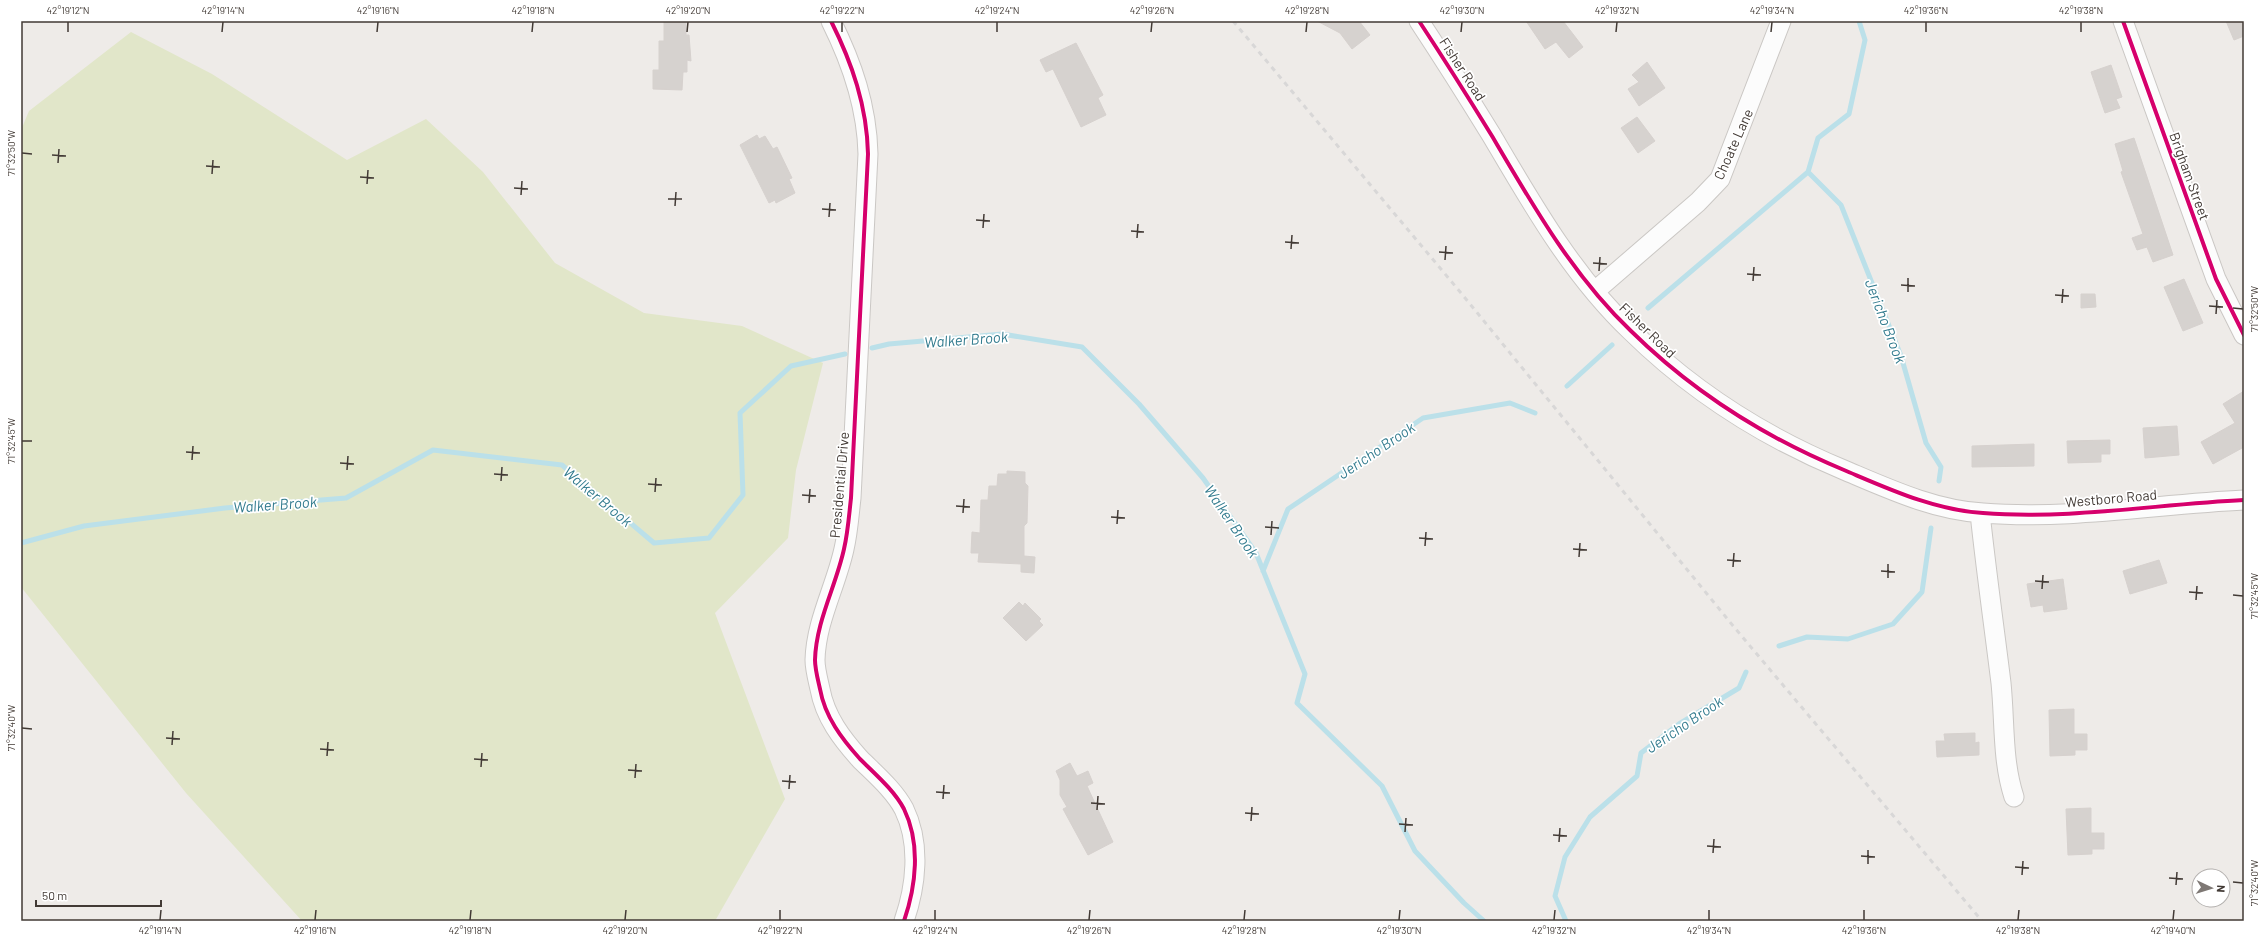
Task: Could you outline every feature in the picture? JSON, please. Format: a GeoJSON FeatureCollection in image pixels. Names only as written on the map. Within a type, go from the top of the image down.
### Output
{"type":"FeatureCollection","features":[{"type":"Feature","properties":{"kind":"street","name":"Presidential Drive"},"geometry":{"type":"LineString","coordinates":[[831,21],[858,83],[868,127],[868,154],[851,498],[844,548],[817,638],[815,661],[820,692],[828,717],[847,745],[887,787],[903,808],[911,827],[916,856],[912,899],[904,921]]}},
{"type":"Feature","properties":{"kind":"street","name":"Fisher Road"},"geometry":{"type":"LineString","coordinates":[[1419,21],[1464,90],[1537,213],[1595,291],[1629,330],[1675,371],[1714,402],[1767,433],[1820,460],[1926,503],[1980,513]]}},
{"type":"Feature","properties":{"kind":"street","name":"Choate Lane"},"geometry":{"type":"LineString","coordinates":[[1595,291],[1698,202],[1720,179],[1781,21]]}},
{"type":"Feature","properties":{"kind":"street","name":"Brigham Street"},"geometry":{"type":"LineString","coordinates":[[2123,21],[2216,279],[2244,335]]}},
{"type":"Feature","properties":{"kind":"street","name":"Westboro Road"},"geometry":{"type":"LineString","coordinates":[[1980,513],[2045,514],[2244,500]]}},
{"type":"Feature","properties":{"kind":"street"},"geometry":{"type":"LineString","coordinates":[[1980,513],[2001,684],[2004,745],[2009,780],[2014,797]]}},
{"type":"Feature","properties":{"kind":"green space"},"geometry":{"type":"Polygon","coordinates":[[[131,32],[212,74],[347,160],[426,119],[483,172],[555,263],[644,313],[742,326],[823,363],[796,470],[788,538],[715,613],[785,799],[715,921],[302,921],[186,793],[21,587],[21,130],[29,111],[131,32]]]}},
{"type":"Feature","properties":{"kind":"building"},"geometry":{"type":"Polygon","coordinates":[[[664,21],[686,21],[686,35],[689,35],[691,61],[687,60],[687,72],[683,72],[682,90],[653,89],[653,70],[659,70],[659,41],[664,41],[664,21]]]}},
{"type":"Feature","properties":{"kind":"building"},"geometry":{"type":"Polygon","coordinates":[[[1317,21],[1359,21],[1370,35],[1352,49],[1340,33],[1317,21]]]}},
{"type":"Feature","properties":{"kind":"building"},"geometry":{"type":"Polygon","coordinates":[[[1526,21],[1563,21],[1583,47],[1569,58],[1556,42],[1545,49],[1526,21]]]}},
{"type":"Feature","properties":{"kind":"building"},"geometry":{"type":"Polygon","coordinates":[[[2226,21],[2244,21],[2244,36],[2234,40],[2226,21]]]}},
{"type":"Feature","properties":{"kind":"building"},"geometry":{"type":"Polygon","coordinates":[[[1076,43],[1103,95],[1098,98],[1106,115],[1081,127],[1053,69],[1046,72],[1040,60],[1076,43]]]}},
{"type":"Feature","properties":{"kind":"building"},"geometry":{"type":"Polygon","coordinates":[[[1647,62],[1665,88],[1639,106],[1628,89],[1639,82],[1632,75],[1647,62]]]}},
{"type":"Feature","properties":{"kind":"building"},"geometry":{"type":"Polygon","coordinates":[[[2111,65],[2122,97],[2116,99],[2120,108],[2105,113],[2091,72],[2111,65]]]}},
{"type":"Feature","properties":{"kind":"building"},"geometry":{"type":"Polygon","coordinates":[[[1637,117],[1655,141],[1638,153],[1621,128],[1637,117]]]}},
{"type":"Feature","properties":{"kind":"building"},"geometry":{"type":"Polygon","coordinates":[[[757,135],[759,139],[765,136],[773,149],[777,147],[792,178],[789,179],[795,193],[776,203],[775,200],[769,203],[740,145],[757,135]]]}},
{"type":"Feature","properties":{"kind":"building"},"geometry":{"type":"Polygon","coordinates":[[[2134,138],[2173,255],[2153,262],[2147,247],[2137,250],[2132,238],[2143,234],[2121,172],[2123,171],[2115,144],[2134,138]]]}},
{"type":"Feature","properties":{"kind":"building"},"geometry":{"type":"Polygon","coordinates":[[[2184,279],[2203,323],[2183,331],[2164,287],[2184,279]]]}},
{"type":"Feature","properties":{"kind":"building"},"geometry":{"type":"Polygon","coordinates":[[[2081,294],[2095,294],[2096,307],[2081,308],[2081,294]]]}},
{"type":"Feature","properties":{"kind":"building"},"geometry":{"type":"Polygon","coordinates":[[[2244,391],[2244,447],[2213,464],[2201,442],[2235,423],[2223,404],[2244,391]]]}},
{"type":"Feature","properties":{"kind":"building"},"geometry":{"type":"Polygon","coordinates":[[[2177,426],[2179,455],[2145,458],[2143,428],[2177,426]]]}},
{"type":"Feature","properties":{"kind":"building"},"geometry":{"type":"Polygon","coordinates":[[[2110,440],[2110,454],[2101,454],[2101,462],[2068,463],[2067,441],[2110,440]]]}},
{"type":"Feature","properties":{"kind":"building"},"geometry":{"type":"Polygon","coordinates":[[[2034,444],[2034,466],[1972,467],[1972,446],[2034,444]]]}},
{"type":"Feature","properties":{"kind":"building"},"geometry":{"type":"Polygon","coordinates":[[[1007,471],[1025,472],[1025,483],[1028,486],[1027,523],[1024,526],[1024,556],[1035,557],[1034,573],[1021,572],[1021,564],[978,562],[979,553],[971,553],[972,532],[980,533],[981,500],[988,500],[989,486],[997,486],[998,474],[1007,474],[1007,471]]]}},
{"type":"Feature","properties":{"kind":"building"},"geometry":{"type":"Polygon","coordinates":[[[2159,560],[2167,583],[2130,594],[2123,571],[2159,560]]]}},
{"type":"Feature","properties":{"kind":"building"},"geometry":{"type":"Polygon","coordinates":[[[2063,579],[2067,609],[2044,612],[2043,605],[2031,607],[2027,584],[2063,579]]]}},
{"type":"Feature","properties":{"kind":"building"},"geometry":{"type":"Polygon","coordinates":[[[1019,602],[1023,606],[1025,603],[1041,619],[1039,621],[1043,625],[1026,641],[1003,618],[1019,602]]]}},
{"type":"Feature","properties":{"kind":"building"},"geometry":{"type":"Polygon","coordinates":[[[2074,709],[2074,734],[2087,734],[2087,750],[2075,750],[2075,755],[2050,756],[2049,710],[2074,709]]]}},
{"type":"Feature","properties":{"kind":"building"},"geometry":{"type":"Polygon","coordinates":[[[1975,733],[1975,743],[1979,742],[1979,755],[1937,757],[1936,741],[1945,741],[1944,734],[1975,733]]]}},
{"type":"Feature","properties":{"kind":"building"},"geometry":{"type":"Polygon","coordinates":[[[1070,763],[1077,776],[1088,771],[1093,783],[1087,786],[1113,842],[1088,855],[1063,809],[1067,807],[1060,795],[1060,780],[1056,771],[1070,763]]]}},
{"type":"Feature","properties":{"kind":"building"},"geometry":{"type":"Polygon","coordinates":[[[2091,808],[2091,833],[2104,833],[2104,849],[2092,849],[2092,854],[2068,855],[2066,809],[2091,808]]]}},
{"type":"Feature","properties":{"kind":"waterway","name":"Jericho Brook"},"geometry":{"type":"LineString","coordinates":[[1859,21],[1865,40],[1849,114],[1818,138],[1808,172],[1841,205],[1901,356],[1926,443],[1941,467],[1939,481]]}},
{"type":"Feature","properties":{"kind":"waterway","name":"Jericho Brook"},"geometry":{"type":"LineString","coordinates":[[1648,308],[1808,172]]}},
{"type":"Feature","properties":{"kind":"waterway","name":"Walker Brook"},"geometry":{"type":"LineString","coordinates":[[872,348],[889,344],[1002,334],[1082,347],[1139,404],[1203,478],[1256,553],[1305,674],[1297,703],[1382,786],[1415,851],[1464,903],[1484,921]]}},
{"type":"Feature","properties":{"kind":"waterway","name":"Jericho Brook"},"geometry":{"type":"LineString","coordinates":[[1567,386],[1612,345]]}},
{"type":"Feature","properties":{"kind":"waterway","name":"Walker Brook"},"geometry":{"type":"LineString","coordinates":[[21,543],[84,526],[225,508],[346,498],[433,450],[562,465],[654,543],[709,538],[743,495],[740,413],[791,366],[845,354]]}},
{"type":"Feature","properties":{"kind":"waterway","name":"Jericho Brook"},"geometry":{"type":"LineString","coordinates":[[1263,571],[1288,509],[1423,418],[1510,403],[1535,413]]}},
{"type":"Feature","properties":{"kind":"waterway","name":"Jericho Brook"},"geometry":{"type":"LineString","coordinates":[[1779,646],[1807,637],[1848,639],[1893,624],[1922,592],[1931,528]]}},
{"type":"Feature","properties":{"kind":"waterway","name":"Jericho Brook"},"geometry":{"type":"LineString","coordinates":[[1566,921],[1555,896],[1565,857],[1590,817],[1637,776],[1641,753],[1679,724],[1739,688],[1746,672]]}},
{"type":"Feature","properties":{"kind":"railway"},"geometry":{"type":"LineString","coordinates":[[1233,21],[1461,293],[1734,627],[1982,921]]}},
{"type":"Feature","properties":{"kind":"cycle path"},"geometry":{"type":"LineString","coordinates":[[831,21],[846,53],[857,85],[865,119],[868,154],[851,498],[844,549],[819,631],[815,663],[822,699],[835,727],[860,759],[895,795],[904,809],[909,822],[913,836],[915,865],[914,879],[904,921]]}},
{"type":"Feature","properties":{"kind":"cycle path"},"geometry":{"type":"LineString","coordinates":[[1419,21],[1483,121],[1538,213],[1590,287],[1631,331],[1679,374],[1731,411],[1758,428],[1814,457],[1912,498],[1947,508],[1965,511],[2015,515],[2081,513],[2244,500]]}},
{"type":"Feature","properties":{"kind":"cycle path"},"geometry":{"type":"LineString","coordinates":[[2123,21],[2216,279],[2244,335]]}}]}
